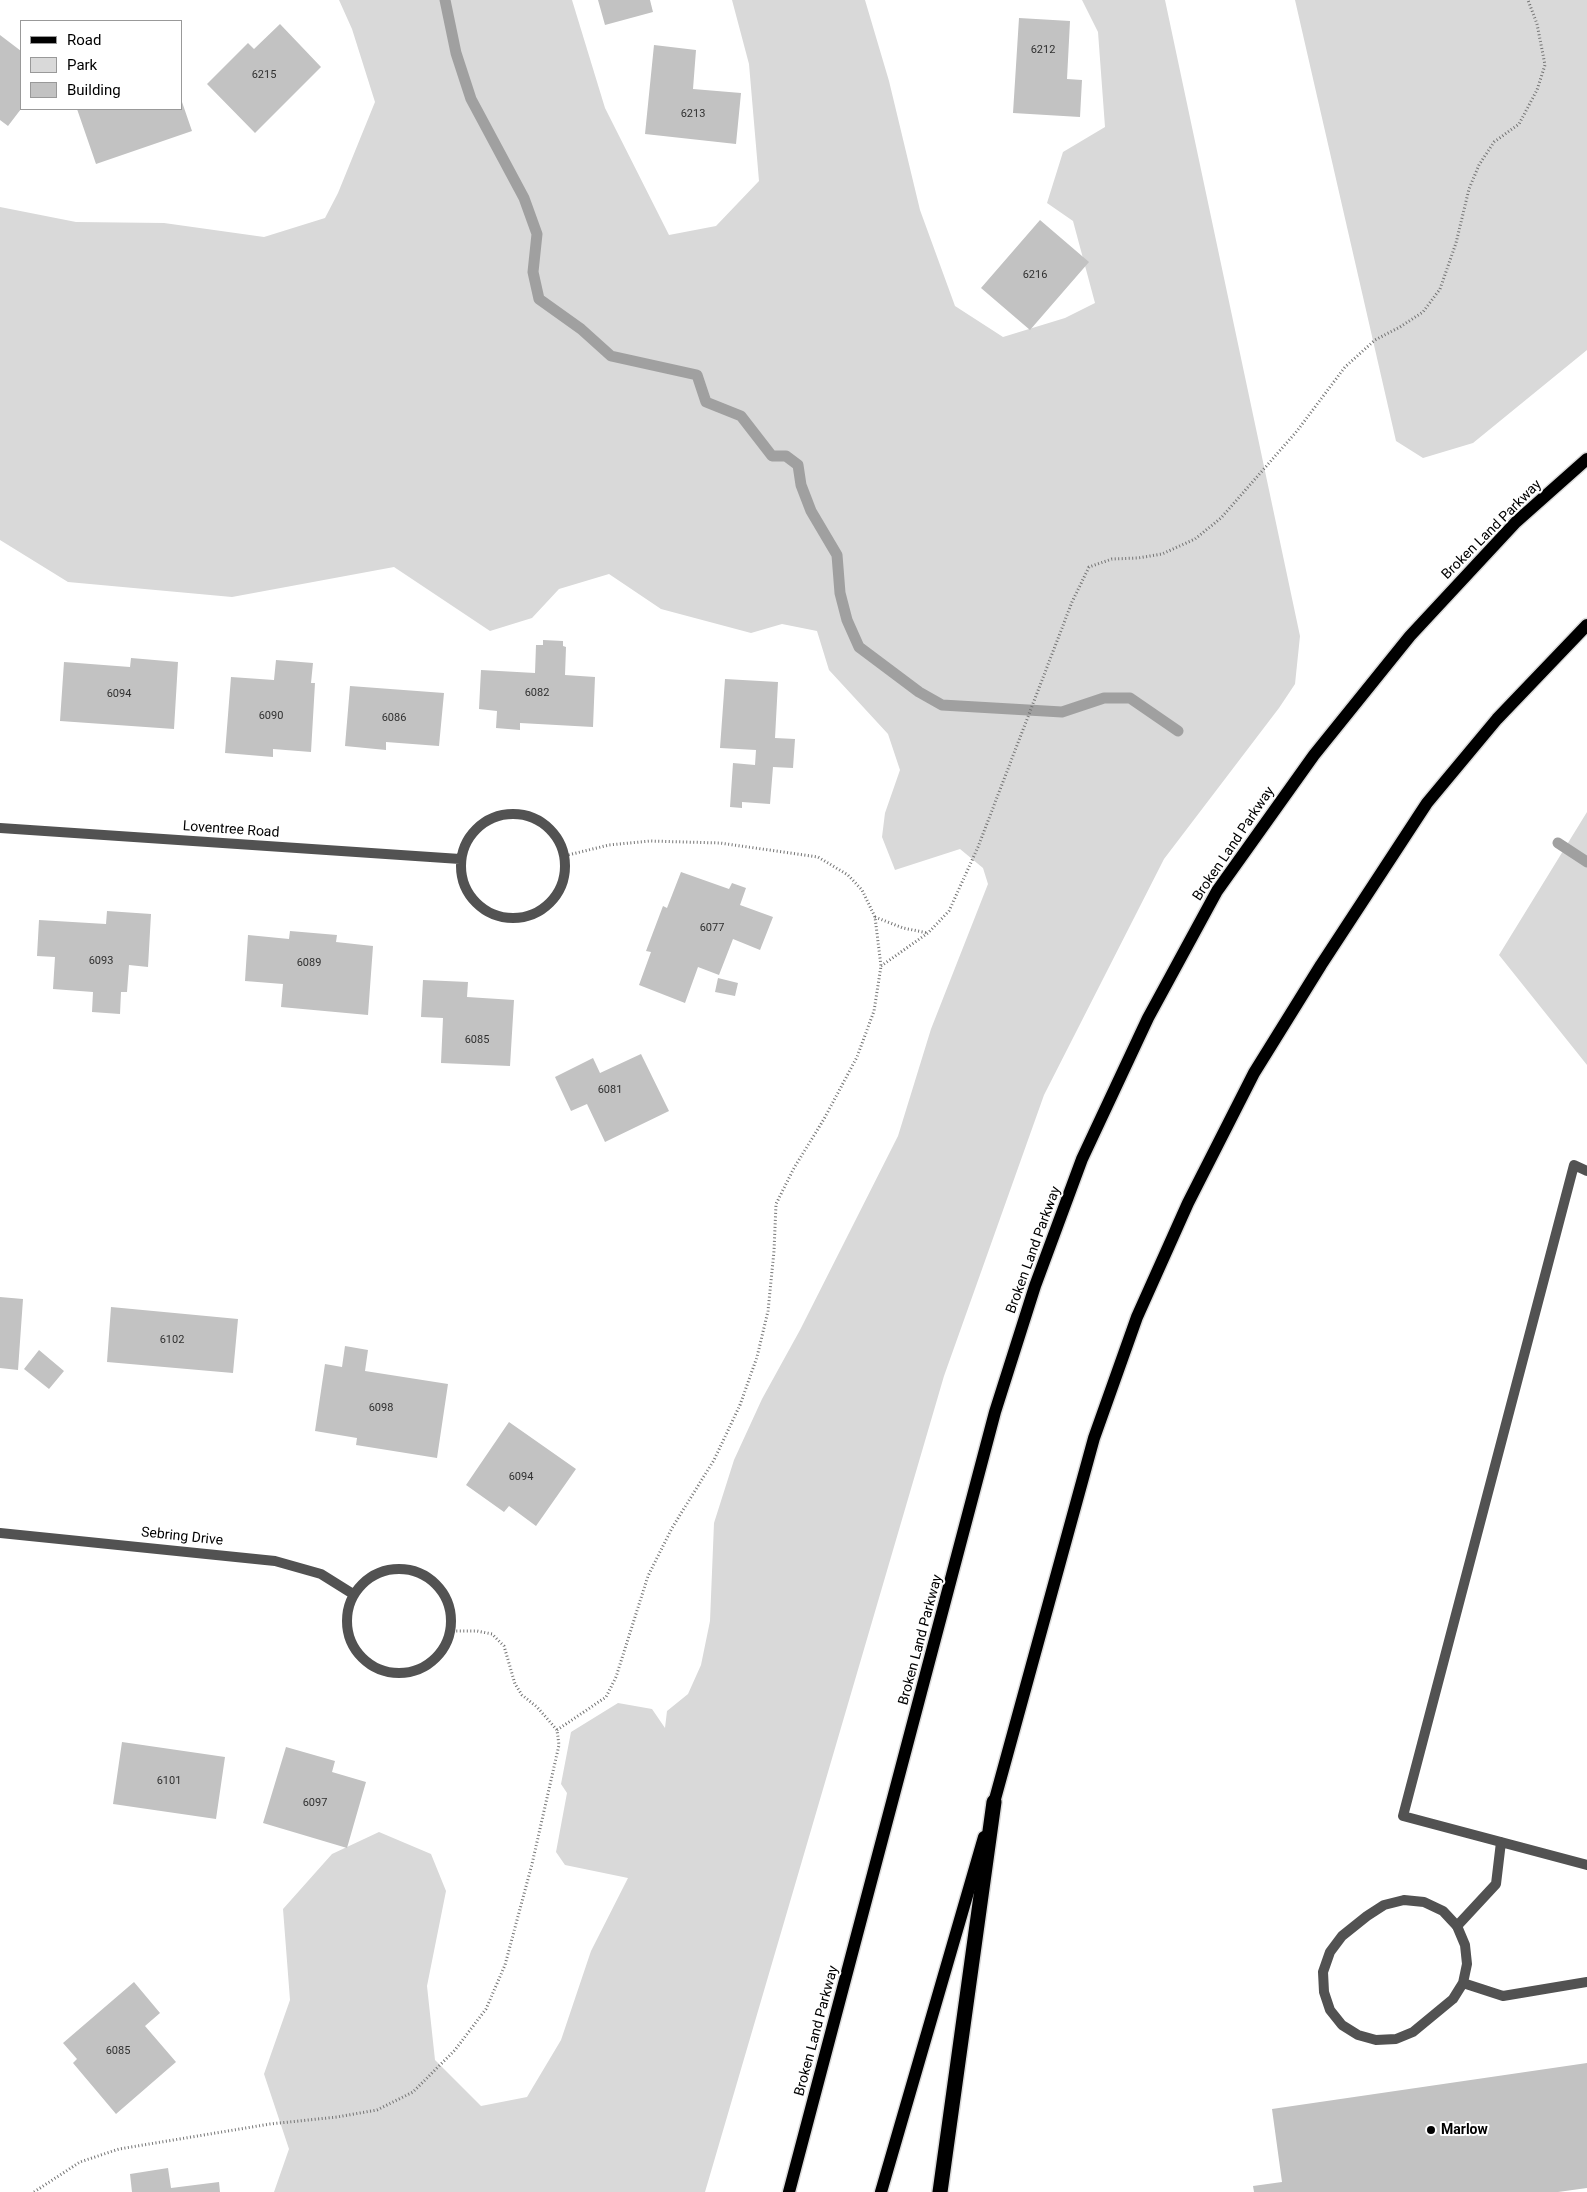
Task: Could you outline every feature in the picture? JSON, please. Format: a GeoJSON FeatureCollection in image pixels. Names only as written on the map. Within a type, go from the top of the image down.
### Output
{"type":"FeatureCollection","features":[{"type":"Feature","properties":{"kind":"highway"},"geometry":{"type":"LineString","coordinates":[[940,2192],[994,1802]]}},
{"type":"Feature","properties":{"kind":"main road","name":"Broken Land Parkway"},"geometry":{"type":"LineString","coordinates":[[789,2192],[995,1412],[1035,1286],[1082,1159],[1148,1018],[1217,891],[1314,755],[1410,636],[1516,522],[1587,458]]}},
{"type":"Feature","properties":{"kind":"main road"},"geometry":{"type":"LineString","coordinates":[[881,2192],[994,1802],[1094,1438],[1137,1317],[1197,1185],[1254,1074],[1320,965],[1427,803],[1497,719],[1587,625]]}},
{"type":"Feature","properties":{"kind":"street"},"geometry":{"type":"LineString","coordinates":[[519,814],[540,821],[556,836],[564,856],[564,876],[556,896],[541,911],[516,919],[493,916],[476,904],[463,884],[460,860],[469,836],[492,818],[519,814]]}},
{"type":"Feature","properties":{"kind":"street","name":"Loventree Road"},"geometry":{"type":"LineString","coordinates":[[0,828],[460,860]]}},
{"type":"Feature","properties":{"kind":"street"},"geometry":{"type":"LineString","coordinates":[[1587,1171],[1574,1165],[1403,1816],[1587,1865]]}},
{"type":"Feature","properties":{"kind":"street","name":"Sebring Drive"},"geometry":{"type":"LineString","coordinates":[[0,1533],[275,1561],[321,1574],[353,1594]]}},
{"type":"Feature","properties":{"kind":"street"},"geometry":{"type":"LineString","coordinates":[[401,1568],[425,1575],[443,1593],[450,1611],[451,1631],[443,1651],[427,1666],[405,1674],[383,1672],[364,1661],[348,1635],[346,1615],[353,1594],[369,1577],[386,1570],[401,1568]]}},
{"type":"Feature","properties":{"kind":"street"},"geometry":{"type":"LineString","coordinates":[[1457,1926],[1496,1884],[1501,1842]]}},
{"type":"Feature","properties":{"kind":"street"},"geometry":{"type":"LineString","coordinates":[[1404,1900],[1424,1902],[1443,1912],[1457,1926],[1465,1945],[1467,1964],[1463,1983],[1453,1999],[1413,2032],[1396,2039],[1376,2040],[1358,2035],[1342,2025],[1330,2010],[1324,1992],[1323,1972],[1330,1952],[1342,1936],[1384,1904],[1404,1900]]}},
{"type":"Feature","properties":{"kind":"street"},"geometry":{"type":"LineString","coordinates":[[1463,1983],[1503,1996],[1587,1982]]}},
{"type":"Feature","properties":{"kind":"path"},"geometry":{"type":"LineString","coordinates":[[881,966],[928,933],[949,911],[978,848],[1072,602],[1089,567],[1112,559],[1138,558],[1162,554],[1194,539],[1220,518],[1297,432],[1345,367],[1375,340],[1400,328],[1423,312],[1440,289],[1456,243],[1468,189],[1479,165],[1494,142],[1519,124],[1537,90],[1545,66],[1537,24],[1528,0]]}},
{"type":"Feature","properties":{"kind":"path"},"geometry":{"type":"LineString","coordinates":[[557,1730],[606,1697],[616,1677],[648,1576],[672,1528],[714,1460],[740,1405],[757,1357],[768,1311],[774,1251],[776,1204],[794,1168],[824,1119],[857,1057],[874,1011],[881,966],[875,917],[862,890],[848,875],[818,858],[720,843],[650,840],[609,845],[564,856]]}},
{"type":"Feature","properties":{"kind":"path"},"geometry":{"type":"LineString","coordinates":[[875,917],[903,928],[928,933]]}},
{"type":"Feature","properties":{"kind":"path"},"geometry":{"type":"LineString","coordinates":[[34,2192],[80,2162],[120,2148],[261,2126],[337,2118],[377,2110],[413,2092],[455,2050],[486,2009],[505,1965],[532,1864],[559,1745],[557,1730],[537,1707],[522,1695],[515,1684],[504,1646],[492,1634],[477,1631],[451,1631]]}},
{"type":"Feature","properties":{"kind":"green space"},"geometry":{"type":"Polygon","coordinates":[[[339,0],[572,0],[605,108],[669,235],[716,226],[759,181],[749,64],[732,0],[865,0],[889,81],[920,210],[955,306],[1003,337],[1065,318],[1095,303],[1073,221],[1047,203],[1063,152],[1105,127],[1098,32],[1082,0],[1165,0],[1300,636],[1295,684],[1279,708],[1164,859],[1044,1095],[944,1376],[705,2192],[274,2192],[289,2149],[264,2074],[290,2000],[283,1909],[332,1854],[379,1832],[431,1854],[446,1891],[427,1986],[435,2060],[481,2106],[527,2097],[561,2040],[591,1951],[628,1878],[565,1865],[556,1852],[567,1793],[561,1784],[571,1732],[618,1703],[652,1709],[665,1728],[667,1711],[688,1694],[701,1665],[710,1621],[714,1523],[734,1460],[762,1399],[800,1330],[898,1136],[931,1029],[988,884],[983,868],[960,849],[895,870],[882,837],[885,813],[900,770],[888,734],[829,670],[817,631],[782,624],[751,633],[661,609],[609,574],[559,589],[532,618],[490,631],[394,567],[232,597],[68,582],[0,540],[0,207],[76,222],[164,223],[264,237],[325,218],[338,193],[375,102],[352,29],[339,0]]]}},
{"type":"Feature","properties":{"kind":"green space"},"geometry":{"type":"Polygon","coordinates":[[[1295,0],[1587,0],[1587,350],[1473,443],[1423,458],[1396,441],[1295,0]]]}},
{"type":"Feature","properties":{"kind":"green space"},"geometry":{"type":"Polygon","coordinates":[[[1587,812],[1587,1065],[1499,955],[1587,812]]]}},
{"type":"Feature","properties":{"kind":"building"},"geometry":{"type":"Polygon","coordinates":[[[598,0],[650,0],[653,12],[605,25],[598,0]]]}},
{"type":"Feature","properties":{"kind":"building"},"geometry":{"type":"Polygon","coordinates":[[[1019,18],[1070,21],[1067,79],[1082,80],[1080,117],[1013,113],[1019,18]]]}},
{"type":"Feature","properties":{"kind":"building"},"geometry":{"type":"Polygon","coordinates":[[[280,24],[321,67],[255,133],[207,84],[248,43],[254,49],[280,24]]]}},
{"type":"Feature","properties":{"kind":"building"},"geometry":{"type":"Polygon","coordinates":[[[0,35],[20,50],[20,110],[8,126],[0,120],[0,35]]]}},
{"type":"Feature","properties":{"kind":"building"},"geometry":{"type":"Polygon","coordinates":[[[654,45],[696,50],[693,89],[741,93],[736,144],[645,134],[654,45]]]}},
{"type":"Feature","properties":{"kind":"building"},"geometry":{"type":"Polygon","coordinates":[[[182,102],[192,131],[96,164],[77,110],[182,110],[182,102]]]}},
{"type":"Feature","properties":{"kind":"building"},"geometry":{"type":"Polygon","coordinates":[[[1040,220],[1089,262],[1030,330],[981,288],[1040,220]]]}},
{"type":"Feature","properties":{"kind":"building"},"geometry":{"type":"Polygon","coordinates":[[[543,640],[563,641],[563,646],[566,647],[565,675],[595,677],[593,727],[520,723],[520,730],[496,728],[497,711],[479,709],[481,670],[535,673],[536,645],[543,645],[543,640]]]}},
{"type":"Feature","properties":{"kind":"building"},"geometry":{"type":"Polygon","coordinates":[[[131,658],[178,662],[174,729],[60,721],[64,662],[130,667],[131,658]]]}},
{"type":"Feature","properties":{"kind":"building"},"geometry":{"type":"Polygon","coordinates":[[[276,660],[313,663],[311,683],[315,683],[311,752],[273,749],[273,757],[225,753],[231,677],[274,680],[276,660]]]}},
{"type":"Feature","properties":{"kind":"building"},"geometry":{"type":"Polygon","coordinates":[[[725,679],[778,682],[775,738],[795,739],[793,768],[773,767],[770,804],[742,802],[742,808],[730,807],[733,763],[755,765],[756,750],[720,748],[725,679]]]}},
{"type":"Feature","properties":{"kind":"building"},"geometry":{"type":"Polygon","coordinates":[[[350,686],[444,693],[439,746],[386,742],[386,750],[345,746],[350,686]]]}},
{"type":"Feature","properties":{"kind":"building"},"geometry":{"type":"Polygon","coordinates":[[[681,872],[729,889],[732,883],[746,888],[740,905],[773,917],[760,950],[733,939],[719,975],[698,967],[685,1003],[639,985],[651,952],[646,951],[663,906],[667,908],[681,872]]]}},
{"type":"Feature","properties":{"kind":"building"},"geometry":{"type":"Polygon","coordinates":[[[107,911],[151,914],[148,967],[129,965],[127,992],[121,992],[120,1014],[92,1012],[93,992],[53,989],[55,957],[37,956],[39,920],[106,924],[107,911]]]}},
{"type":"Feature","properties":{"kind":"building"},"geometry":{"type":"Polygon","coordinates":[[[290,931],[337,935],[336,942],[373,946],[368,1015],[281,1007],[283,984],[245,981],[248,935],[289,939],[290,931]]]}},
{"type":"Feature","properties":{"kind":"building"},"geometry":{"type":"Polygon","coordinates":[[[718,978],[738,983],[735,996],[715,992],[718,978]]]}},
{"type":"Feature","properties":{"kind":"building"},"geometry":{"type":"Polygon","coordinates":[[[423,980],[468,982],[467,997],[514,1000],[510,1066],[441,1063],[443,1018],[421,1017],[423,980]]]}},
{"type":"Feature","properties":{"kind":"building"},"geometry":{"type":"Polygon","coordinates":[[[641,1054],[669,1111],[605,1142],[587,1104],[571,1111],[555,1077],[593,1058],[600,1073],[641,1054]]]}},
{"type":"Feature","properties":{"kind":"building"},"geometry":{"type":"Polygon","coordinates":[[[0,1297],[23,1299],[18,1370],[0,1368],[0,1297]]]}},
{"type":"Feature","properties":{"kind":"building"},"geometry":{"type":"Polygon","coordinates":[[[111,1307],[238,1319],[233,1373],[107,1362],[111,1307]]]}},
{"type":"Feature","properties":{"kind":"building"},"geometry":{"type":"Polygon","coordinates":[[[345,1346],[368,1350],[365,1371],[448,1384],[437,1458],[356,1445],[357,1438],[315,1431],[325,1364],[342,1367],[345,1346]]]}},
{"type":"Feature","properties":{"kind":"building"},"geometry":{"type":"Polygon","coordinates":[[[39,1350],[64,1371],[49,1389],[24,1369],[39,1350]]]}},
{"type":"Feature","properties":{"kind":"building"},"geometry":{"type":"Polygon","coordinates":[[[509,1422],[576,1469],[536,1526],[509,1506],[504,1512],[466,1485],[509,1422]]]}},
{"type":"Feature","properties":{"kind":"building"},"geometry":{"type":"Polygon","coordinates":[[[122,1742],[225,1757],[216,1819],[113,1804],[122,1742]]]}},
{"type":"Feature","properties":{"kind":"building"},"geometry":{"type":"Polygon","coordinates":[[[286,1747],[335,1761],[332,1772],[366,1782],[347,1848],[263,1823],[286,1747]]]}},
{"type":"Feature","properties":{"kind":"building"},"geometry":{"type":"Polygon","coordinates":[[[134,1982],[160,2013],[145,2026],[176,2062],[116,2114],[73,2063],[77,2059],[63,2043],[134,1982]]]}},
{"type":"Feature","properties":{"kind":"building","name":"Marlow"},"geometry":{"type":"Polygon","coordinates":[[[1587,2063],[1587,2188],[1558,2192],[1254,2192],[1253,2186],[1282,2182],[1272,2109],[1587,2063]]]}},
{"type":"Feature","properties":{"kind":"building"},"geometry":{"type":"Polygon","coordinates":[[[168,2168],[171,2188],[219,2182],[220,2192],[132,2192],[130,2174],[168,2168]]]}},
{"type":"Feature","properties":{"kind":"waterway"},"geometry":{"type":"LineString","coordinates":[[445,0],[456,53],[471,99],[524,198],[537,234],[533,272],[539,299],[581,329],[611,356],[697,375],[706,402],[741,416],[772,456],[786,456],[798,465],[801,485],[811,511],[837,555],[840,593],[847,620],[859,647],[919,692],[942,705],[1062,712],[1104,698],[1130,698],[1178,731]]}},
{"type":"Feature","properties":{"kind":"waterway"},"geometry":{"type":"LineString","coordinates":[[1558,843],[1587,862]]}},
{"type":"Feature","properties":{"kind":"place","name":"Marlow"},"geometry":{"type":"Point","coordinates":[1431,2130]}}]}
